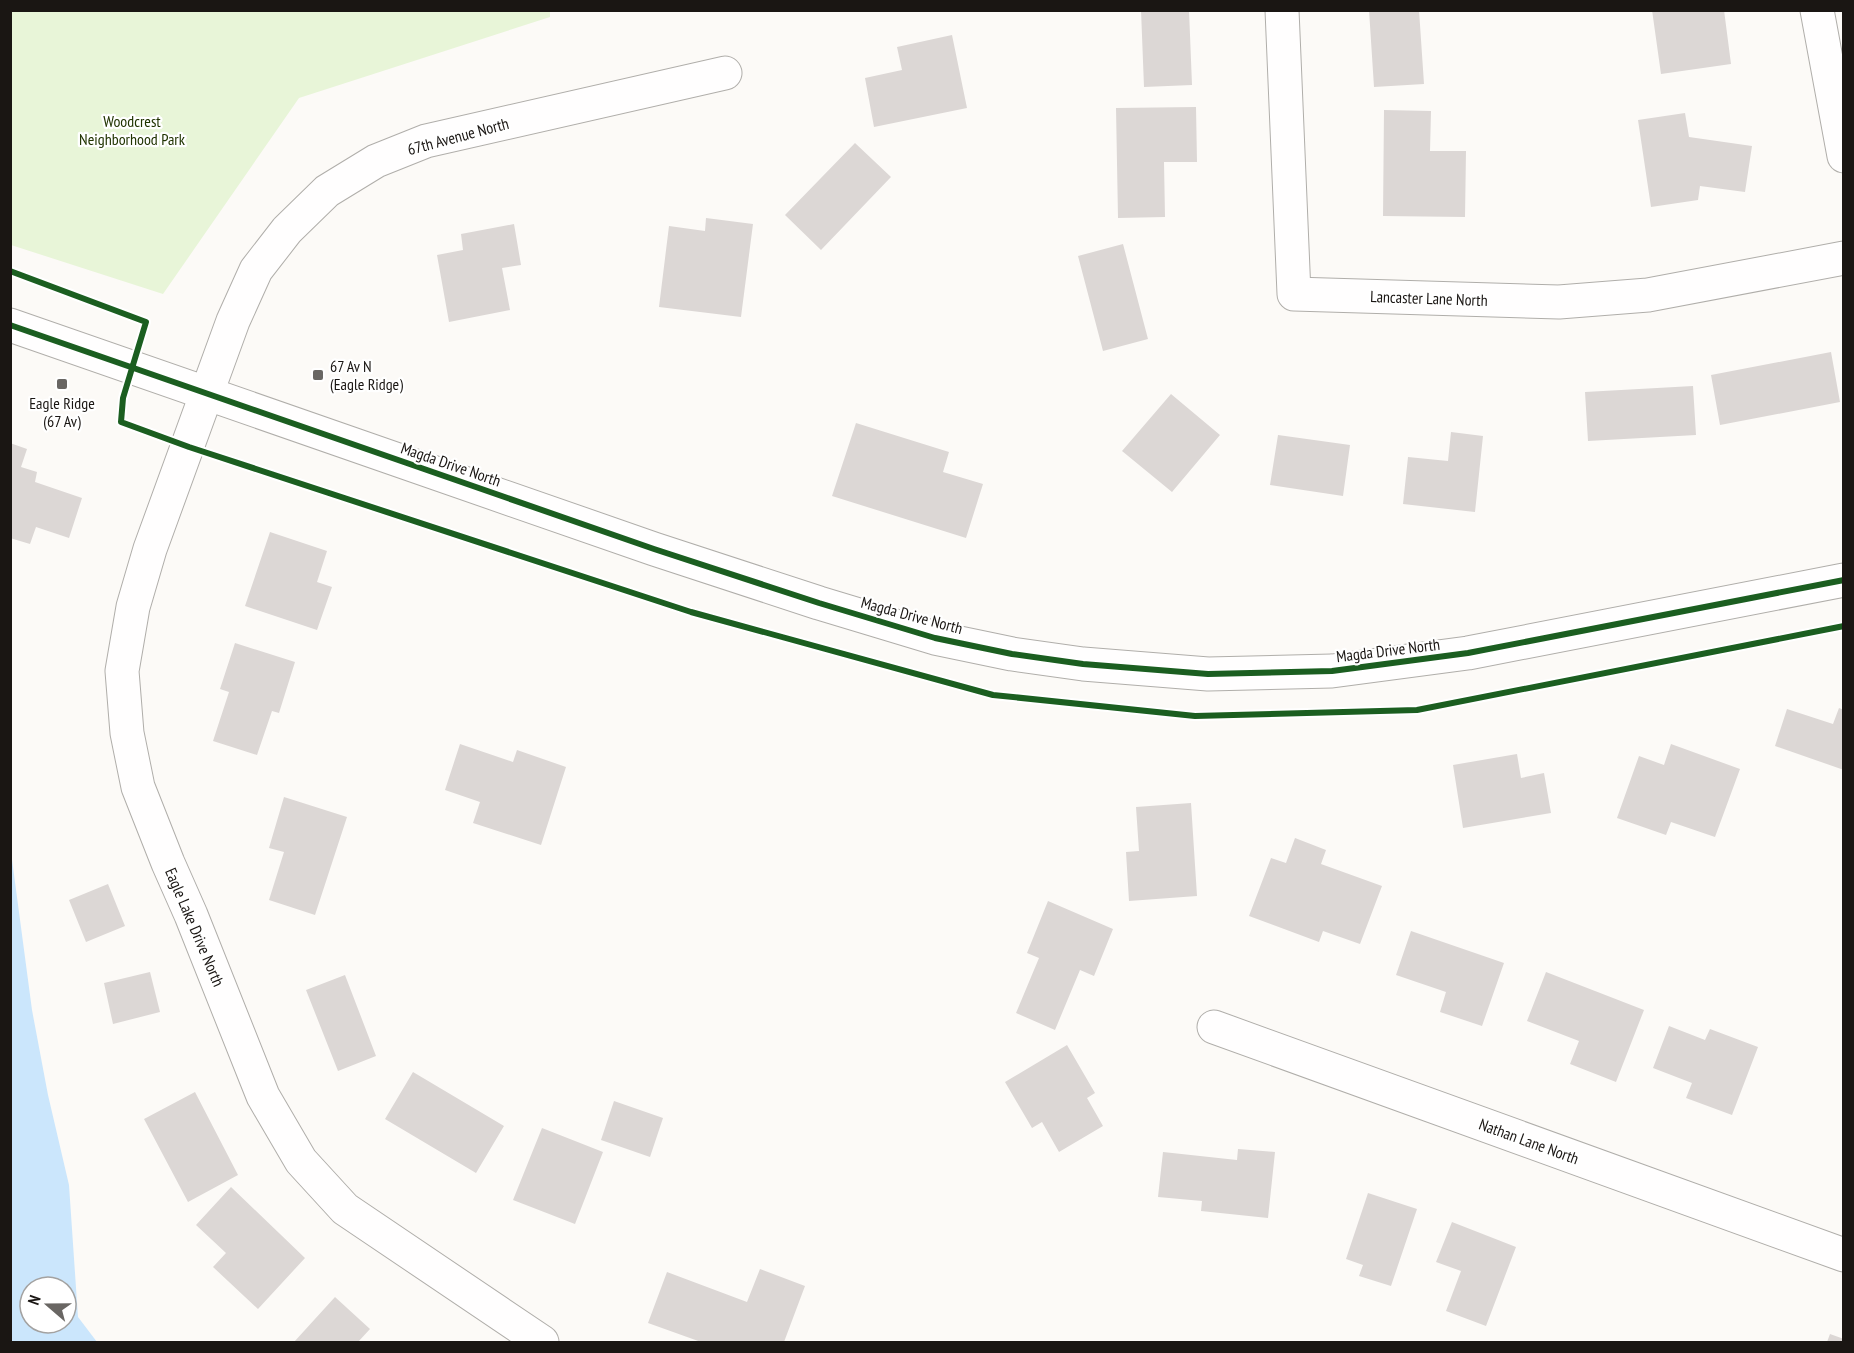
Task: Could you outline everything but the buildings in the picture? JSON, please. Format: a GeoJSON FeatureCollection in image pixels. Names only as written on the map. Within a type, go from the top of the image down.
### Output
{"type":"FeatureCollection","features":[{"type":"Feature","properties":{"kind":"street","name":"Lancaster Lane North"},"geometry":{"type":"LineString","coordinates":[[1282,10],[1294,294],[1559,302],[1648,295],[1844,258]]}},
{"type":"Feature","properties":{"kind":"street"},"geometry":{"type":"LineString","coordinates":[[1817,10],[1844,156]]}},
{"type":"Feature","properties":{"kind":"street","name":"67th Avenue North"},"geometry":{"type":"LineString","coordinates":[[206,393],[232,321],[256,270],[287,230],[327,191],[376,161],[426,141],[725,73]]}},
{"type":"Feature","properties":{"kind":"street","name":"Magda Drive North"},"geometry":{"type":"LineString","coordinates":[[10,326],[654,549],[819,603],[934,638],[1012,654],[1083,664],[1208,674],[1332,671],[1468,653],[1844,580]]}},
{"type":"Feature","properties":{"kind":"street","name":"Eagle Lake Drive North"},"geometry":{"type":"LineString","coordinates":[[206,393],[189,447],[150,549],[131,618],[122,672],[127,733],[138,787],[263,1096],[301,1161],[345,1209],[542,1342]]}},
{"type":"Feature","properties":{"kind":"street","name":"Nathan Lane North"},"geometry":{"type":"LineString","coordinates":[[1215,1027],[1844,1255]]}},
{"type":"Feature","properties":{"kind":"green space","name":"Woodcrest Neighborhood Park"},"geometry":{"type":"Polygon","coordinates":[[[11,10],[550,10],[550,17],[299,98],[163,294],[11,245],[11,10]]]}},
{"type":"Feature","properties":{"kind":"water"},"geometry":{"type":"Polygon","coordinates":[[[11,852],[32,1010],[48,1095],[69,1185],[75,1275],[18,1275],[18,1335],[78,1335],[78,1317],[97,1342],[11,1342],[11,852]]]}},
{"type":"Feature","properties":{"kind":"cycle path"},"geometry":{"type":"LineString","coordinates":[[10,271],[146,322],[123,398],[121,422],[189,447],[691,612],[993,695],[1195,716],[1417,710],[1844,626]]}},
{"type":"Feature","properties":{"kind":"cycle path"},"geometry":{"type":"LineString","coordinates":[[10,325],[654,549],[819,603],[935,638],[1012,654],[1083,664],[1208,674],[1332,671],[1468,653],[1844,580]]}},
{"type":"Feature","properties":{"kind":"place","name":"67 Av N (Eagle Ridge)"},"geometry":{"type":"Point","coordinates":[318,375]}},
{"type":"Feature","properties":{"kind":"place","name":"Eagle Ridge (67 Av)"},"geometry":{"type":"Point","coordinates":[62,384]}}]}
